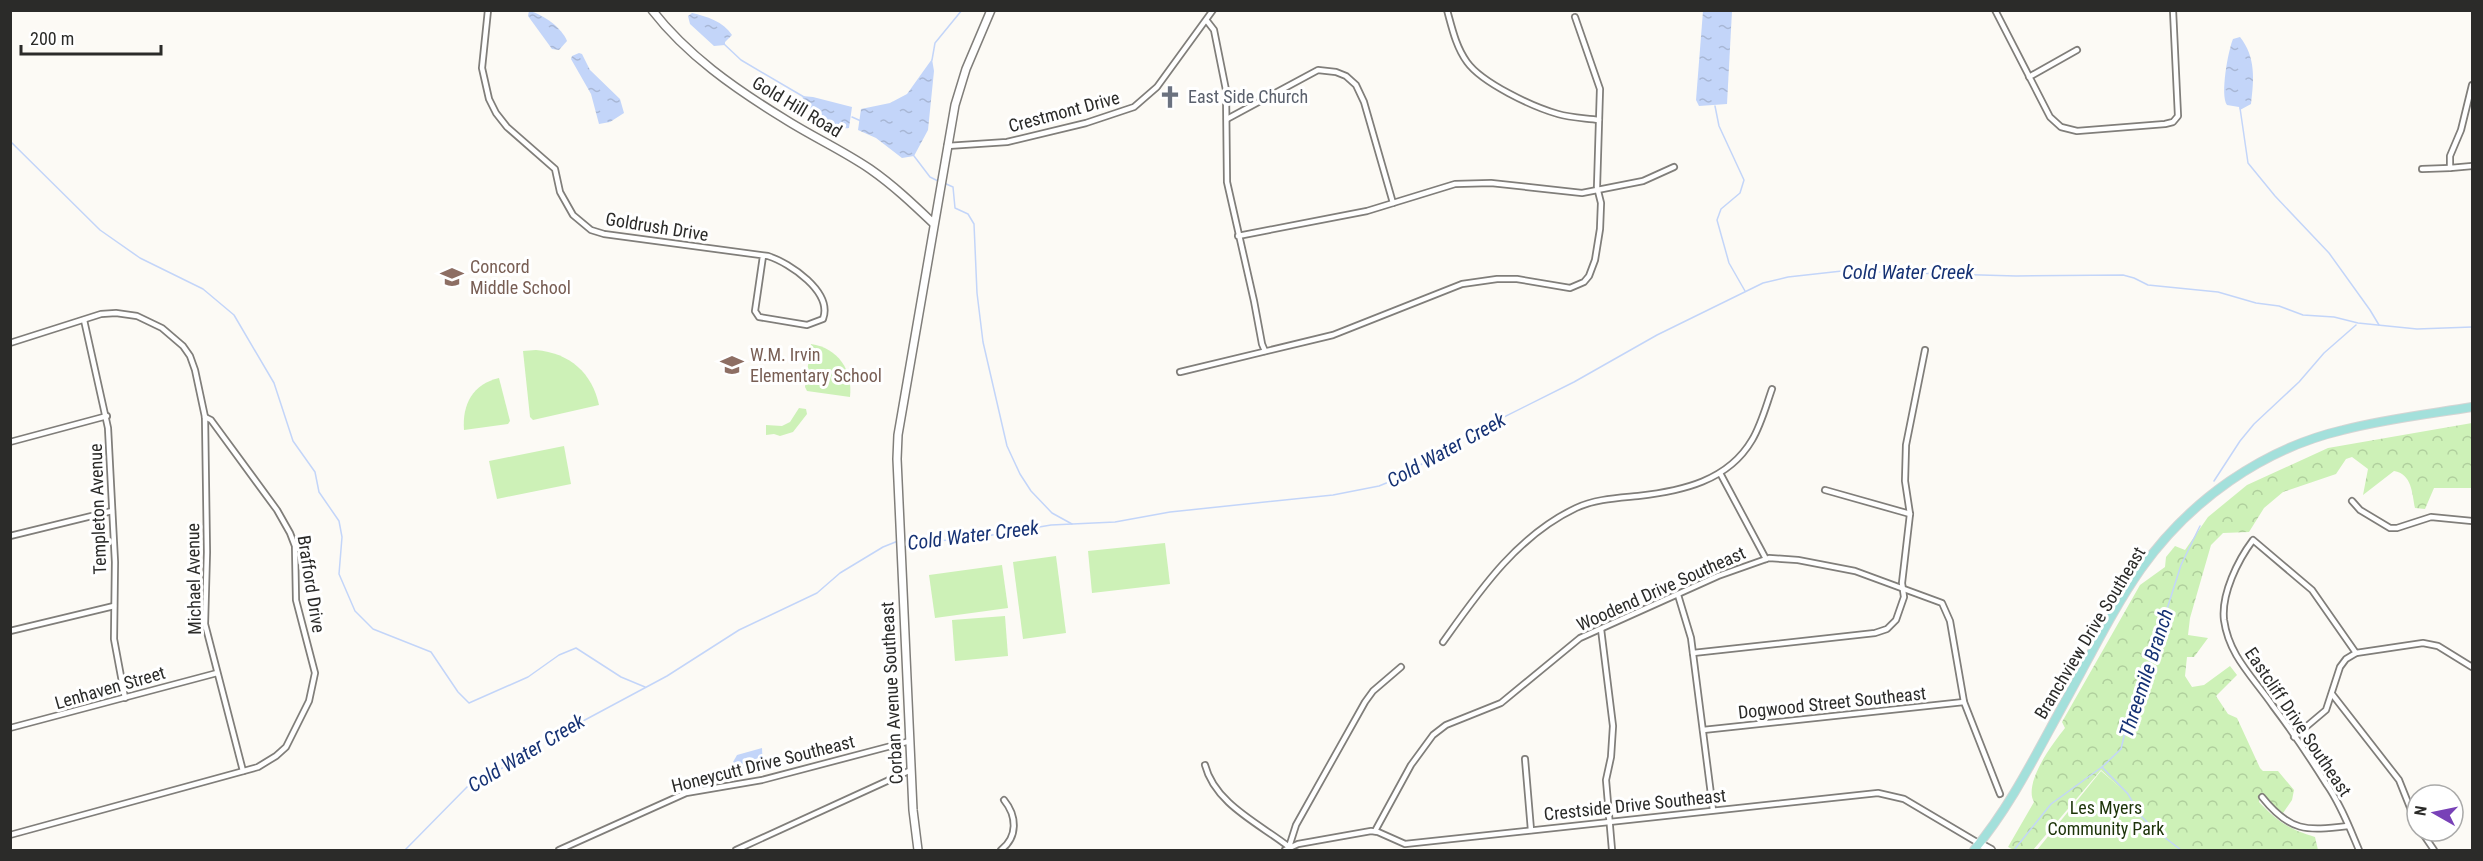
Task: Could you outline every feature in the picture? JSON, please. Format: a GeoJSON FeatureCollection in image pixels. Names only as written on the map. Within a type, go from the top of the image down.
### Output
{"type":"FeatureCollection","features":[{"type":"Feature","properties":{"kind":"main road","name":"Gold Hill Road"},"geometry":{"type":"LineString","coordinates":[[652,10],[677,39],[710,68],[783,118],[869,168],[933,223]]}},
{"type":"Feature","properties":{"kind":"main road","name":"Corban Avenue Southeast"},"geometry":{"type":"LineString","coordinates":[[918,850],[913,810],[900,533],[897,459],[900,414],[946,146],[960,87],[991,10]]}},
{"type":"Feature","properties":{"kind":"main road","name":"Branchview Drive Southeast"},"geometry":{"type":"LineString","coordinates":[[1977,847],[2016,791],[2135,579],[2152,554],[2189,514],[2233,479],[2258,464],[2311,439],[2374,423],[2472,407]]}},
{"type":"Feature","properties":{"kind":"main road"},"geometry":{"type":"LineString","coordinates":[[1977,847],[1991,850]]}},
{"type":"Feature","properties":{"kind":"street","name":"Goldrush Drive"},"geometry":{"type":"LineString","coordinates":[[488,10],[482,68],[489,99],[507,127],[555,170],[565,204],[584,224],[604,234],[763,256],[782,261],[797,270],[811,284],[825,304],[826,311],[823,319],[807,325],[759,317],[755,311],[763,256]]}},
{"type":"Feature","properties":{"kind":"street","name":"Crestmont Drive"},"geometry":{"type":"LineString","coordinates":[[946,146],[1016,140],[1086,123],[1134,107],[1157,87],[1213,10]]}},
{"type":"Feature","properties":{"kind":"street"},"geometry":{"type":"LineString","coordinates":[[1447,10],[1455,40],[1462,54],[1485,80],[1556,114],[1599,120]]}},
{"type":"Feature","properties":{"kind":"street"},"geometry":{"type":"LineString","coordinates":[[1995,10],[2050,117],[2064,129],[2077,131],[2173,122],[2178,116],[2173,10]]}},
{"type":"Feature","properties":{"kind":"street"},"geometry":{"type":"LineString","coordinates":[[1179,372],[1333,334],[1449,288],[1478,281],[1517,279],[1564,288],[1578,286],[1589,276],[1595,260],[1601,203],[1598,192],[1599,83],[1575,17]]}},
{"type":"Feature","properties":{"kind":"street"},"geometry":{"type":"LineString","coordinates":[[1207,21],[1214,30],[1227,95],[1227,183],[1265,351]]}},
{"type":"Feature","properties":{"kind":"street"},"geometry":{"type":"LineString","coordinates":[[2029,77],[2078,50]]}},
{"type":"Feature","properties":{"kind":"street"},"geometry":{"type":"LineString","coordinates":[[1227,119],[1318,70],[1341,73],[1356,85],[1364,102],[1393,203]]}},
{"type":"Feature","properties":{"kind":"street"},"geometry":{"type":"LineString","coordinates":[[2450,168],[2450,156],[2461,130],[2472,85]]}},
{"type":"Feature","properties":{"kind":"street"},"geometry":{"type":"LineString","coordinates":[[2422,169],[2472,166]]}},
{"type":"Feature","properties":{"kind":"street"},"geometry":{"type":"LineString","coordinates":[[1239,236],[1329,220],[1445,186],[1471,182],[1572,193],[1598,192],[1643,181],[1674,167]]}},
{"type":"Feature","properties":{"kind":"street"},"geometry":{"type":"LineString","coordinates":[[10,343],[108,313],[123,314],[148,321],[175,338],[193,361],[205,417]]}},
{"type":"Feature","properties":{"kind":"street","name":"Templeton Avenue"},"geometry":{"type":"LineString","coordinates":[[84,320],[107,416],[115,562],[115,655],[125,698]]}},
{"type":"Feature","properties":{"kind":"street"},"geometry":{"type":"LineString","coordinates":[[1693,653],[1881,632],[1892,625],[1899,616],[1904,597],[1910,514],[1905,481],[1906,445],[1925,350]]}},
{"type":"Feature","properties":{"kind":"street"},"geometry":{"type":"LineString","coordinates":[[1443,642],[1501,564],[1567,512],[1588,503],[1682,489],[1720,473],[1740,456],[1753,439],[1772,389]]}},
{"type":"Feature","properties":{"kind":"street"},"geometry":{"type":"LineString","coordinates":[[10,442],[107,416]]}},
{"type":"Feature","properties":{"kind":"street","name":"Michael Avenue"},"geometry":{"type":"LineString","coordinates":[[205,417],[207,552],[205,613],[207,633],[243,771]]}},
{"type":"Feature","properties":{"kind":"street","name":"Brafford Drive"},"geometry":{"type":"LineString","coordinates":[[10,835],[243,771],[271,760],[286,747],[309,700],[315,673],[296,600],[295,546],[277,510],[211,420],[205,417]]}},
{"type":"Feature","properties":{"kind":"street"},"geometry":{"type":"LineString","coordinates":[[1720,473],[1766,559]]}},
{"type":"Feature","properties":{"kind":"street"},"geometry":{"type":"LineString","coordinates":[[1825,490],[1910,514]]}},
{"type":"Feature","properties":{"kind":"street"},"geometry":{"type":"LineString","coordinates":[[2352,501],[2360,510],[2390,528],[2397,528],[2432,516],[2472,521]]}},
{"type":"Feature","properties":{"kind":"street"},"geometry":{"type":"LineString","coordinates":[[10,536],[112,511]]}},
{"type":"Feature","properties":{"kind":"street","name":"Eastcliff Drive Southeast"},"geometry":{"type":"LineString","coordinates":[[2356,653],[2312,590],[2253,540],[2233,574],[2224,611],[2225,622],[2239,662],[2272,704],[2329,787],[2359,850]]}},
{"type":"Feature","properties":{"kind":"street","name":"Woodend Drive Southeast"},"geometry":{"type":"LineString","coordinates":[[1374,831],[1411,765],[1434,735],[1455,720],[1478,714],[1501,703],[1540,673],[1573,643],[1718,576],[1766,559],[1798,560],[1836,567],[1880,579],[1903,590],[1933,599],[1945,607],[1950,621],[1964,702],[2000,794]]}},
{"type":"Feature","properties":{"kind":"street"},"geometry":{"type":"LineString","coordinates":[[1678,595],[1686,618],[1693,653],[1713,810]]}},
{"type":"Feature","properties":{"kind":"street"},"geometry":{"type":"LineString","coordinates":[[10,631],[114,606]]}},
{"type":"Feature","properties":{"kind":"street"},"geometry":{"type":"LineString","coordinates":[[1601,629],[1613,726],[1612,750],[1606,780],[1612,850]]}},
{"type":"Feature","properties":{"kind":"street"},"geometry":{"type":"LineString","coordinates":[[2295,737],[2326,710],[2340,667],[2346,659],[2356,653],[2423,642],[2438,646],[2472,667]]}},
{"type":"Feature","properties":{"kind":"street"},"geometry":{"type":"LineString","coordinates":[[1287,849],[1296,825],[1365,702],[1373,691],[1401,667]]}},
{"type":"Feature","properties":{"kind":"street","name":"Lenhaven Street"},"geometry":{"type":"LineString","coordinates":[[10,728],[217,673]]}},
{"type":"Feature","properties":{"kind":"street"},"geometry":{"type":"LineString","coordinates":[[2332,694],[2398,780],[2405,797]]}},
{"type":"Feature","properties":{"kind":"street","name":"Dogwood Street Southeast"},"geometry":{"type":"LineString","coordinates":[[1703,730],[1964,702]]}},
{"type":"Feature","properties":{"kind":"street","name":"Honeycutt Drive Southeast"},"geometry":{"type":"LineString","coordinates":[[559,850],[686,793],[762,780],[910,741]]}},
{"type":"Feature","properties":{"kind":"street"},"geometry":{"type":"LineString","coordinates":[[1525,759],[1531,830]]}},
{"type":"Feature","properties":{"kind":"street"},"geometry":{"type":"LineString","coordinates":[[1205,765],[1208,775],[1227,800],[1287,849],[1374,831]]}},
{"type":"Feature","properties":{"kind":"street"},"geometry":{"type":"LineString","coordinates":[[736,850],[911,770]]}},
{"type":"Feature","properties":{"kind":"street","name":"Crestside Drive Southeast"},"geometry":{"type":"LineString","coordinates":[[1374,831],[1405,844],[1851,795],[1887,794],[1912,804],[1977,847]]}},
{"type":"Feature","properties":{"kind":"street"},"geometry":{"type":"LineString","coordinates":[[2262,797],[2274,812],[2290,824],[2318,829],[2348,826]]}},
{"type":"Feature","properties":{"kind":"street"},"geometry":{"type":"LineString","coordinates":[[1001,850],[1011,842],[1014,831],[1011,809],[1004,800]]}},
{"type":"Feature","properties":{"kind":"green space"},"geometry":{"type":"Polygon","coordinates":[[[811,344],[829,350],[842,362],[849,378],[850,397],[807,391],[805,387],[811,344]]]}},
{"type":"Feature","properties":{"kind":"green space"},"geometry":{"type":"Polygon","coordinates":[[[536,350],[559,355],[578,367],[591,383],[599,405],[533,420],[530,417],[523,351],[536,350]]]}},
{"type":"Feature","properties":{"kind":"green space"},"geometry":{"type":"Polygon","coordinates":[[[499,378],[510,421],[508,424],[464,430],[465,412],[471,397],[482,385],[499,378]]]}},
{"type":"Feature","properties":{"kind":"green space"},"geometry":{"type":"Polygon","coordinates":[[[799,408],[806,409],[807,414],[793,432],[780,436],[766,435],[766,425],[782,426],[790,422],[799,408]]]}},
{"type":"Feature","properties":{"kind":"green space"},"geometry":{"type":"Polygon","coordinates":[[[2472,423],[2472,488],[2434,488],[2425,509],[2415,508],[2408,480],[2394,471],[2363,495],[2368,469],[2352,457],[2346,459],[2336,474],[2283,492],[2264,508],[2249,532],[2223,533],[2211,545],[2190,618],[2188,635],[2208,638],[2194,657],[2187,657],[2185,676],[2192,687],[2204,685],[2230,666],[2237,675],[2216,696],[2228,714],[2237,718],[2260,768],[2263,771],[2278,771],[2294,790],[2292,800],[2281,816],[2265,796],[2260,795],[2259,802],[2284,824],[2315,837],[2318,850],[2187,850],[2101,770],[2033,850],[2014,850],[2008,847],[2034,802],[2032,794],[2036,774],[2047,753],[2065,728],[2062,722],[2140,585],[2165,567],[2166,557],[2175,546],[2185,550],[2208,517],[2247,485],[2328,448],[2472,423]]]}},
{"type":"Feature","properties":{"kind":"green space"},"geometry":{"type":"Polygon","coordinates":[[[564,446],[571,484],[497,499],[489,461],[564,446]]]}},
{"type":"Feature","properties":{"kind":"green space"},"geometry":{"type":"Polygon","coordinates":[[[1165,543],[1170,584],[1092,593],[1088,551],[1165,543]]]}},
{"type":"Feature","properties":{"kind":"green space"},"geometry":{"type":"Polygon","coordinates":[[[1056,556],[1066,633],[1023,639],[1013,562],[1056,556]]]}},
{"type":"Feature","properties":{"kind":"green space"},"geometry":{"type":"Polygon","coordinates":[[[1002,565],[1008,608],[935,618],[929,575],[1002,565]]]}},
{"type":"Feature","properties":{"kind":"green space"},"geometry":{"type":"Polygon","coordinates":[[[1005,616],[1008,656],[955,661],[952,620],[1005,616]]]}},
{"type":"Feature","properties":{"kind":"green space","name":"Les Myers Community Park"},"geometry":{"type":"Polygon","coordinates":[[[2101,771],[2193,850],[2037,850],[2101,771]]]}},
{"type":"Feature","properties":{"kind":"water"},"geometry":{"type":"Polygon","coordinates":[[[529,11],[546,18],[565,36],[567,41],[559,50],[552,49],[528,16],[529,11]]]}},
{"type":"Feature","properties":{"kind":"water"},"geometry":{"type":"Polygon","coordinates":[[[1703,11],[1732,11],[1727,104],[1699,106],[1696,100],[1703,11]]]}},
{"type":"Feature","properties":{"kind":"water"},"geometry":{"type":"Polygon","coordinates":[[[692,13],[714,20],[729,30],[732,35],[725,45],[714,46],[690,24],[688,16],[692,13]]]}},
{"type":"Feature","properties":{"kind":"water"},"geometry":{"type":"Polygon","coordinates":[[[2240,37],[2249,53],[2253,78],[2251,104],[2240,110],[2239,107],[2227,105],[2224,92],[2231,45],[2233,39],[2240,37]]]}},
{"type":"Feature","properties":{"kind":"water"},"geometry":{"type":"Polygon","coordinates":[[[579,53],[582,54],[590,70],[620,99],[624,113],[610,122],[599,124],[591,94],[571,59],[579,53]]]}},
{"type":"Feature","properties":{"kind":"water"},"geometry":{"type":"Polygon","coordinates":[[[932,59],[934,71],[928,130],[914,156],[902,158],[876,138],[858,130],[861,109],[890,103],[907,94],[932,59]]]}},
{"type":"Feature","properties":{"kind":"water"},"geometry":{"type":"Polygon","coordinates":[[[802,96],[852,107],[849,128],[829,123],[809,107],[802,96]]]}},
{"type":"Feature","properties":{"kind":"water"},"geometry":{"type":"Polygon","coordinates":[[[762,748],[763,768],[747,769],[733,762],[737,755],[762,748]]]}},
{"type":"Feature","properties":{"kind":"waterway"},"geometry":{"type":"LineString","coordinates":[[932,60],[935,43],[962,10]]}},
{"type":"Feature","properties":{"kind":"waterway"},"geometry":{"type":"LineString","coordinates":[[724,44],[741,60],[804,97]]}},
{"type":"Feature","properties":{"kind":"waterway"},"geometry":{"type":"LineString","coordinates":[[1715,106],[1719,126],[1744,180],[1740,193],[1721,209],[1717,220],[1729,263],[1745,291]]}},
{"type":"Feature","properties":{"kind":"waterway"},"geometry":{"type":"LineString","coordinates":[[2240,108],[2248,163],[2275,196],[2329,253],[2379,325]]}},
{"type":"Feature","properties":{"kind":"waterway"},"geometry":{"type":"LineString","coordinates":[[852,117],[861,121]]}},
{"type":"Feature","properties":{"kind":"waterway"},"geometry":{"type":"LineString","coordinates":[[10,141],[100,230],[140,258],[203,289],[234,315],[274,383],[293,441],[315,472],[319,492],[339,521],[342,537],[339,574],[355,611],[373,629],[431,652],[458,692],[469,703],[528,677],[559,655],[576,648],[621,677],[645,687]]}},
{"type":"Feature","properties":{"kind":"waterway"},"geometry":{"type":"LineString","coordinates":[[914,156],[930,177],[940,182]]}},
{"type":"Feature","properties":{"kind":"waterway"},"geometry":{"type":"LineString","coordinates":[[944,183],[953,187],[955,208],[968,214],[974,224],[977,293],[983,342],[1007,446],[1031,491],[1052,513],[1072,524]]}},
{"type":"Feature","properties":{"kind":"waterway","name":"Cold Water Creek"},"geometry":{"type":"LineString","coordinates":[[903,541],[963,540],[1051,525],[1115,522],[1170,512],[1333,495],[1379,486],[1401,477],[1470,434],[1574,382],[1657,335],[1763,283],[1788,277],[1842,271],[2016,276],[2123,275],[2148,285],[2218,292],[2256,303],[2279,306],[2303,315],[2417,329],[2472,327]]}},
{"type":"Feature","properties":{"kind":"waterway","name":"Threemile Branch"},"geometry":{"type":"LineString","coordinates":[[2214,481],[2254,424],[2299,382],[2324,353],[2356,325]]}},
{"type":"Feature","properties":{"kind":"waterway","name":"Threemile Branch"},"geometry":{"type":"LineString","coordinates":[[2014,850],[2051,804],[2102,767],[2121,749],[2130,711],[2147,672],[2181,565],[2200,526]]}},
{"type":"Feature","properties":{"kind":"waterway","name":"Cold Water Creek"},"geometry":{"type":"LineString","coordinates":[[405,850],[467,787],[510,764],[545,739],[667,676],[739,630],[817,593],[840,573],[883,547],[898,541]]}},
{"type":"Feature","properties":{"kind":"waterway"},"geometry":{"type":"LineString","coordinates":[[2102,767],[2128,794],[2140,815],[2181,850]]}},
{"type":"Feature","properties":{"kind":"place","name":"East Side Church"},"geometry":{"type":"Point","coordinates":[1170,97]}},
{"type":"Feature","properties":{"kind":"place","name":"Concord Middle School"},"geometry":{"type":"Point","coordinates":[452,277]}},
{"type":"Feature","properties":{"kind":"place","name":"W.M. Irvin Elementary School"},"geometry":{"type":"Point","coordinates":[732,365]}}]}
